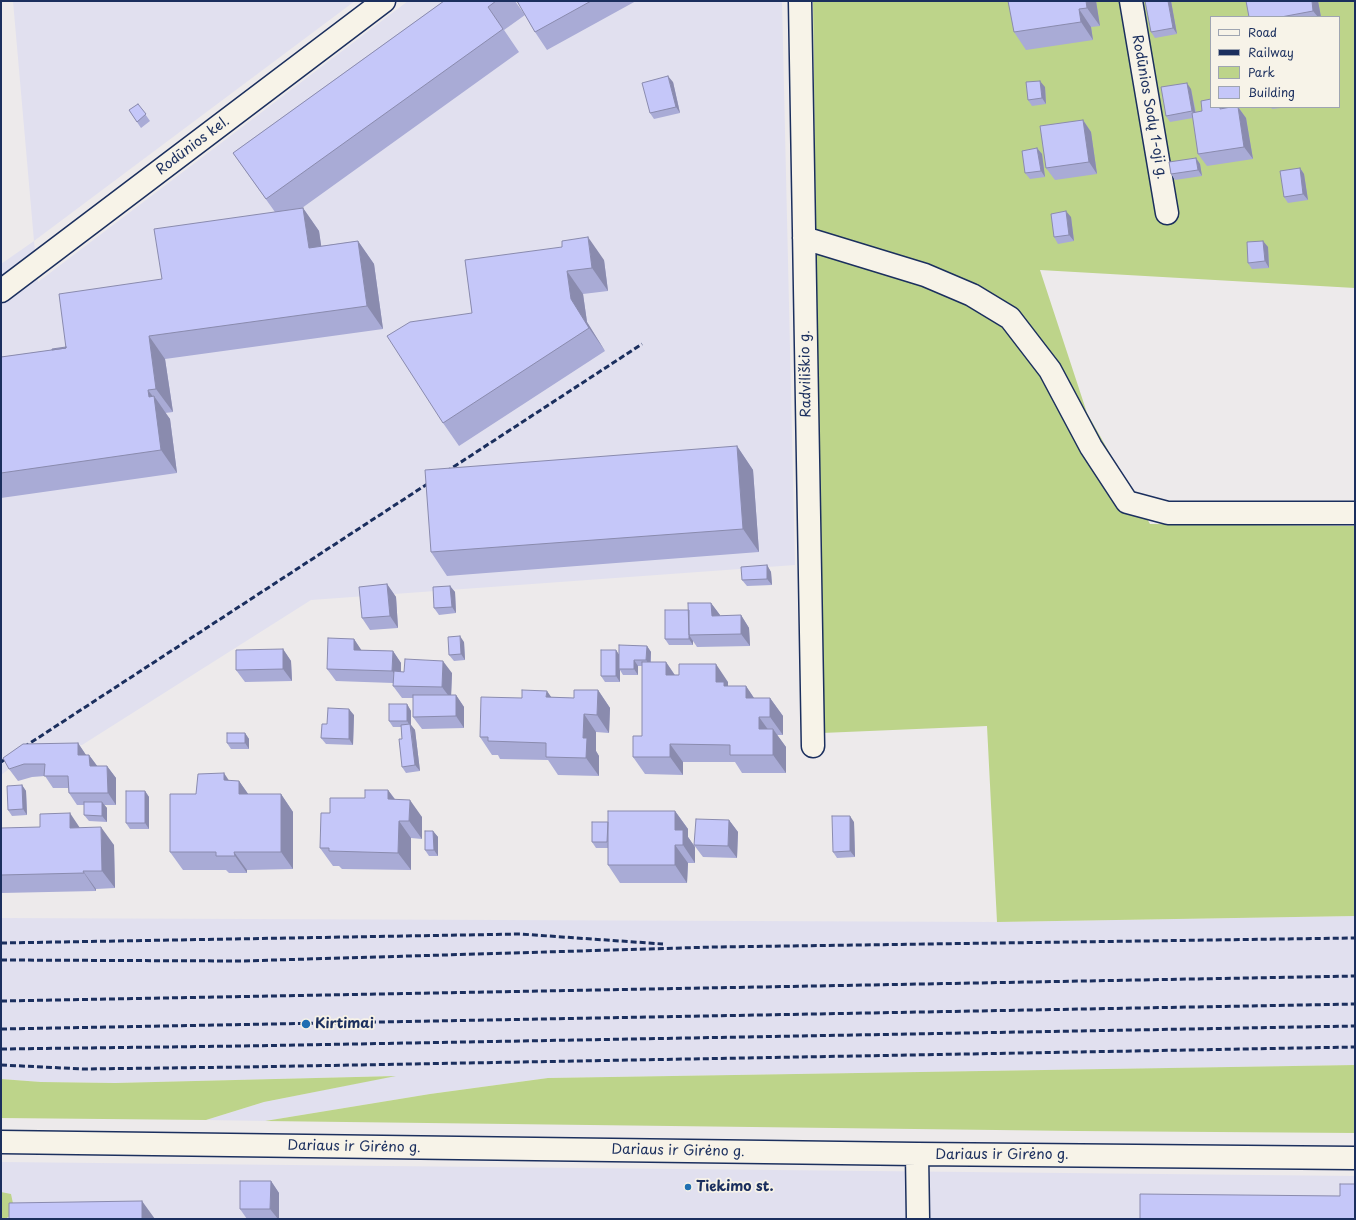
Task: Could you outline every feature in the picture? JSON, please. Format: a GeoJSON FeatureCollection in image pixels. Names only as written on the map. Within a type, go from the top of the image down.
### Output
{"type":"FeatureCollection","features":[{"type":"Feature","properties":{"kind":"street","name":"Rodūnios kel."},"geometry":{"type":"LineString","coordinates":[[1,291],[384,1]]}},
{"type":"Feature","properties":{"kind":"street","name":"Radviliškio g."},"geometry":{"type":"LineString","coordinates":[[800,1],[813,746]]}},
{"type":"Feature","properties":{"kind":"street","name":"Rodūnios Sodų 1-oji g."},"geometry":{"type":"LineString","coordinates":[[1130,1],[1167,214]]}},
{"type":"Feature","properties":{"kind":"street"},"geometry":{"type":"LineString","coordinates":[[804,238],[925,275],[972,295],[1010,318],[1050,370],[1091,447],[1127,502],[1168,513],[1355,513]]}},
{"type":"Feature","properties":{"kind":"street","name":"Dariaus ir Girėno g."},"geometry":{"type":"LineString","coordinates":[[1,1142],[1355,1158]]}},
{"type":"Feature","properties":{"kind":"street"},"geometry":{"type":"LineString","coordinates":[[917,1154],[918,1219]]}},
{"type":"Feature","properties":{"kind":"shaded area"},"geometry":{"type":"Polygon","coordinates":[[[13,1],[355,1],[34,241],[13,1]]]}},
{"type":"Feature","properties":{"kind":"shaded area"},"geometry":{"type":"Polygon","coordinates":[[[408,1],[782,1],[795,565],[311,600],[82,745],[35,750],[1,775],[1,264],[34,241],[38,282],[408,1]]]}},
{"type":"Feature","properties":{"kind":"shaded area"},"geometry":{"type":"Polygon","coordinates":[[[1355,916],[1355,1065],[548,1078],[430,1094],[265,1121],[206,1120],[264,1102],[393,1076],[115,1083],[41,1082],[1,1079],[1,918],[997,922],[1355,916]]]}},
{"type":"Feature","properties":{"kind":"shaded area"},"geometry":{"type":"Polygon","coordinates":[[[1,1162],[1355,1176],[1355,1219],[1,1219],[1,1162]]]}},
{"type":"Feature","properties":{"kind":"green space"},"geometry":{"type":"Polygon","coordinates":[[[813,1],[1355,1],[1355,288],[1040,270],[1087,413],[1150,524],[1355,526],[1355,916],[997,922],[987,726],[822,733],[813,1]]]}},
{"type":"Feature","properties":{"kind":"green space"},"geometry":{"type":"Polygon","coordinates":[[[1355,1065],[1355,1133],[265,1121],[430,1094],[548,1078],[1355,1065]]]}},
{"type":"Feature","properties":{"kind":"green space"},"geometry":{"type":"Polygon","coordinates":[[[396,1076],[264,1102],[206,1120],[1,1118],[1,1079],[41,1082],[115,1083],[396,1076]]]}},
{"type":"Feature","properties":{"kind":"green space"},"geometry":{"type":"Polygon","coordinates":[[[1,1192],[11,1194],[15,1213],[5,1219],[1,1219],[1,1192]]]}},
{"type":"Feature","properties":{"kind":"building"},"geometry":{"type":"Polygon","coordinates":[[[444,1],[496,1],[488,7],[503,29],[266,199],[233,153],[444,1]]]}},
{"type":"Feature","properties":{"kind":"building"},"geometry":{"type":"Polygon","coordinates":[[[517,1],[591,1],[535,32],[517,1]]]}},
{"type":"Feature","properties":{"kind":"building"},"geometry":{"type":"Polygon","coordinates":[[[1008,1],[1086,1],[1087,8],[1079,9],[1081,22],[1014,32],[1008,1]]]}},
{"type":"Feature","properties":{"kind":"building"},"geometry":{"type":"Polygon","coordinates":[[[1145,1],[1168,1],[1173,28],[1151,32],[1145,1]]]}},
{"type":"Feature","properties":{"kind":"building"},"geometry":{"type":"Polygon","coordinates":[[[1246,1],[1312,1],[1313,11],[1286,16],[1249,16],[1246,1]]]}},
{"type":"Feature","properties":{"kind":"building"},"geometry":{"type":"Polygon","coordinates":[[[668,76],[676,107],[650,113],[642,83],[668,76]]]}},
{"type":"Feature","properties":{"kind":"building"},"geometry":{"type":"Polygon","coordinates":[[[1040,81],[1042,98],[1028,100],[1026,82],[1040,81]]]}},
{"type":"Feature","properties":{"kind":"building"},"geometry":{"type":"Polygon","coordinates":[[[1187,83],[1192,111],[1166,116],[1161,87],[1187,83]]]}},
{"type":"Feature","properties":{"kind":"building"},"geometry":{"type":"Polygon","coordinates":[[[1210,99],[1210,108],[1238,108],[1244,147],[1198,154],[1192,113],[1202,111],[1201,101],[1210,99]]]}},
{"type":"Feature","properties":{"kind":"building"},"geometry":{"type":"Polygon","coordinates":[[[138,104],[146,114],[137,122],[129,110],[138,104]]]}},
{"type":"Feature","properties":{"kind":"building"},"geometry":{"type":"Polygon","coordinates":[[[1083,120],[1089,162],[1046,168],[1040,126],[1083,120]]]}},
{"type":"Feature","properties":{"kind":"building"},"geometry":{"type":"Polygon","coordinates":[[[1037,148],[1041,171],[1025,173],[1022,151],[1037,148]]]}},
{"type":"Feature","properties":{"kind":"building"},"geometry":{"type":"Polygon","coordinates":[[[1196,158],[1198,170],[1171,174],[1169,162],[1196,158]]]}},
{"type":"Feature","properties":{"kind":"building"},"geometry":{"type":"Polygon","coordinates":[[[1300,168],[1303,194],[1284,197],[1280,171],[1300,168]]]}},
{"type":"Feature","properties":{"kind":"building"},"geometry":{"type":"Polygon","coordinates":[[[303,208],[309,248],[358,241],[367,306],[149,336],[156,389],[148,390],[149,397],[154,396],[161,450],[1,473],[1,357],[66,348],[59,294],[162,279],[154,229],[303,208]]]}},
{"type":"Feature","properties":{"kind":"building"},"geometry":{"type":"Polygon","coordinates":[[[1066,211],[1069,235],[1054,237],[1051,214],[1066,211]]]}},
{"type":"Feature","properties":{"kind":"building"},"geometry":{"type":"Polygon","coordinates":[[[588,237],[592,268],[567,271],[571,299],[589,328],[443,423],[387,336],[410,322],[472,313],[465,260],[562,247],[562,241],[588,237]]]}},
{"type":"Feature","properties":{"kind":"building"},"geometry":{"type":"Polygon","coordinates":[[[1263,241],[1265,261],[1248,263],[1247,242],[1263,241]]]}},
{"type":"Feature","properties":{"kind":"building"},"geometry":{"type":"Polygon","coordinates":[[[66,348],[52,350],[52,349],[66,348]]]}},
{"type":"Feature","properties":{"kind":"building"},"geometry":{"type":"Polygon","coordinates":[[[737,446],[743,529],[431,552],[425,470],[737,446]]]}},
{"type":"Feature","properties":{"kind":"building"},"geometry":{"type":"Polygon","coordinates":[[[767,565],[767,579],[742,580],[741,567],[767,565]]]}},
{"type":"Feature","properties":{"kind":"building"},"geometry":{"type":"Polygon","coordinates":[[[387,584],[390,616],[362,618],[359,587],[387,584]]]}},
{"type":"Feature","properties":{"kind":"building"},"geometry":{"type":"Polygon","coordinates":[[[450,586],[452,607],[434,608],[433,587],[450,586]]]}},
{"type":"Feature","properties":{"kind":"building"},"geometry":{"type":"Polygon","coordinates":[[[688,603],[711,603],[712,616],[741,615],[741,634],[689,635],[688,603]]]}},
{"type":"Feature","properties":{"kind":"building"},"geometry":{"type":"Polygon","coordinates":[[[665,610],[689,610],[689,639],[665,639],[665,610]]]}},
{"type":"Feature","properties":{"kind":"building"},"geometry":{"type":"Polygon","coordinates":[[[460,636],[461,654],[449,655],[448,637],[460,636]]]}},
{"type":"Feature","properties":{"kind":"building"},"geometry":{"type":"Polygon","coordinates":[[[328,638],[354,639],[354,650],[393,651],[392,671],[327,669],[328,638]]]}},
{"type":"Feature","properties":{"kind":"building"},"geometry":{"type":"Polygon","coordinates":[[[619,645],[647,646],[646,660],[634,660],[634,669],[619,669],[619,645]]]}},
{"type":"Feature","properties":{"kind":"building"},"geometry":{"type":"Polygon","coordinates":[[[283,649],[283,669],[236,670],[236,650],[283,649]]]}},
{"type":"Feature","properties":{"kind":"building"},"geometry":{"type":"Polygon","coordinates":[[[601,650],[616,650],[616,676],[601,676],[601,650]]]}},
{"type":"Feature","properties":{"kind":"building"},"geometry":{"type":"Polygon","coordinates":[[[405,659],[443,661],[442,687],[393,686],[394,671],[404,672],[405,659]]]}},
{"type":"Feature","properties":{"kind":"building"},"geometry":{"type":"Polygon","coordinates":[[[642,662],[666,662],[666,675],[679,675],[679,664],[716,664],[716,682],[724,682],[724,686],[746,686],[746,698],[770,698],[770,717],[759,717],[759,729],[773,729],[773,755],[730,755],[730,745],[670,744],[670,757],[633,757],[633,736],[642,736],[642,662]]]}},
{"type":"Feature","properties":{"kind":"building"},"geometry":{"type":"Polygon","coordinates":[[[522,690],[547,691],[546,697],[574,698],[574,690],[598,690],[597,715],[584,714],[583,738],[587,738],[586,758],[546,757],[546,743],[488,741],[488,737],[480,737],[481,697],[522,698],[522,690]]]}},
{"type":"Feature","properties":{"kind":"building"},"geometry":{"type":"Polygon","coordinates":[[[413,695],[456,695],[456,716],[413,717],[413,695]]]}},
{"type":"Feature","properties":{"kind":"building"},"geometry":{"type":"Polygon","coordinates":[[[389,704],[407,704],[407,721],[389,721],[389,704]]]}},
{"type":"Feature","properties":{"kind":"building"},"geometry":{"type":"Polygon","coordinates":[[[328,708],[349,709],[349,739],[321,738],[322,724],[327,724],[328,708]]]}},
{"type":"Feature","properties":{"kind":"building"},"geometry":{"type":"Polygon","coordinates":[[[410,724],[415,765],[402,767],[399,739],[402,739],[401,725],[410,724]]]}},
{"type":"Feature","properties":{"kind":"building"},"geometry":{"type":"Polygon","coordinates":[[[227,733],[245,733],[245,743],[227,743],[227,733]]]}},
{"type":"Feature","properties":{"kind":"building"},"geometry":{"type":"Polygon","coordinates":[[[78,743],[78,755],[89,755],[90,766],[107,766],[108,793],[69,793],[68,776],[44,776],[45,764],[24,764],[9,769],[3,758],[23,744],[78,743]]]}},
{"type":"Feature","properties":{"kind":"building"},"geometry":{"type":"Polygon","coordinates":[[[224,773],[224,780],[239,781],[239,794],[281,794],[281,852],[234,852],[235,856],[216,856],[216,852],[170,852],[170,794],[196,794],[198,774],[224,773]]]}},
{"type":"Feature","properties":{"kind":"building"},"geometry":{"type":"Polygon","coordinates":[[[22,785],[23,809],[8,810],[7,786],[22,785]]]}},
{"type":"Feature","properties":{"kind":"building"},"geometry":{"type":"Polygon","coordinates":[[[365,790],[388,790],[388,799],[410,800],[409,821],[399,821],[398,853],[329,851],[329,848],[320,848],[321,813],[330,813],[330,798],[365,798],[365,790]]]}},
{"type":"Feature","properties":{"kind":"building"},"geometry":{"type":"Polygon","coordinates":[[[126,791],[145,791],[145,823],[126,823],[126,791]]]}},
{"type":"Feature","properties":{"kind":"building"},"geometry":{"type":"Polygon","coordinates":[[[84,802],[102,802],[102,816],[84,815],[84,802]]]}},
{"type":"Feature","properties":{"kind":"building"},"geometry":{"type":"Polygon","coordinates":[[[608,811],[675,811],[675,830],[683,830],[683,845],[675,845],[675,865],[608,865],[608,811]]]}},
{"type":"Feature","properties":{"kind":"building"},"geometry":{"type":"Polygon","coordinates":[[[70,813],[70,828],[101,827],[102,871],[83,871],[84,873],[1,875],[1,828],[40,827],[40,814],[70,813]]]}},
{"type":"Feature","properties":{"kind":"building"},"geometry":{"type":"Polygon","coordinates":[[[832,816],[850,816],[850,851],[833,852],[832,816]]]}},
{"type":"Feature","properties":{"kind":"building"},"geometry":{"type":"Polygon","coordinates":[[[696,819],[729,820],[728,846],[694,845],[696,819]]]}},
{"type":"Feature","properties":{"kind":"building"},"geometry":{"type":"Polygon","coordinates":[[[592,822],[608,822],[607,842],[592,842],[592,822]]]}},
{"type":"Feature","properties":{"kind":"building"},"geometry":{"type":"Polygon","coordinates":[[[425,831],[433,831],[434,850],[425,850],[425,831]]]}},
{"type":"Feature","properties":{"kind":"building"},"geometry":{"type":"Polygon","coordinates":[[[240,1181],[271,1181],[270,1209],[240,1209],[240,1181]]]}},
{"type":"Feature","properties":{"kind":"building"},"geometry":{"type":"Polygon","coordinates":[[[1340,1184],[1355,1184],[1355,1219],[1140,1219],[1140,1194],[1340,1196],[1340,1184]]]}},
{"type":"Feature","properties":{"kind":"building"},"geometry":{"type":"Polygon","coordinates":[[[142,1201],[142,1219],[9,1219],[9,1203],[142,1201]]]}},
{"type":"Feature","properties":{"kind":"railway"},"geometry":{"type":"LineString","coordinates":[[1,762],[642,344]]}},
{"type":"Feature","properties":{"kind":"railway"},"geometry":{"type":"LineString","coordinates":[[1,943],[520,934],[663,944]]}},
{"type":"Feature","properties":{"kind":"railway"},"geometry":{"type":"LineString","coordinates":[[1,960],[241,961],[714,947],[1355,938]]}},
{"type":"Feature","properties":{"kind":"railway"},"geometry":{"type":"LineString","coordinates":[[1,1001],[1355,976]]}},
{"type":"Feature","properties":{"kind":"railway"},"geometry":{"type":"LineString","coordinates":[[1,1029],[1355,1004]]}},
{"type":"Feature","properties":{"kind":"railway"},"geometry":{"type":"LineString","coordinates":[[1,1049],[1355,1026]]}},
{"type":"Feature","properties":{"kind":"railway"},"geometry":{"type":"LineString","coordinates":[[1,1065],[84,1069],[244,1067],[1355,1047]]}},
{"type":"Feature","properties":{"kind":"place","name":"Kirtimai"},"geometry":{"type":"Point","coordinates":[306,1024]}},
{"type":"Feature","properties":{"kind":"place","name":"Tiekimo st."},"geometry":{"type":"Point","coordinates":[688,1187]}}]}
